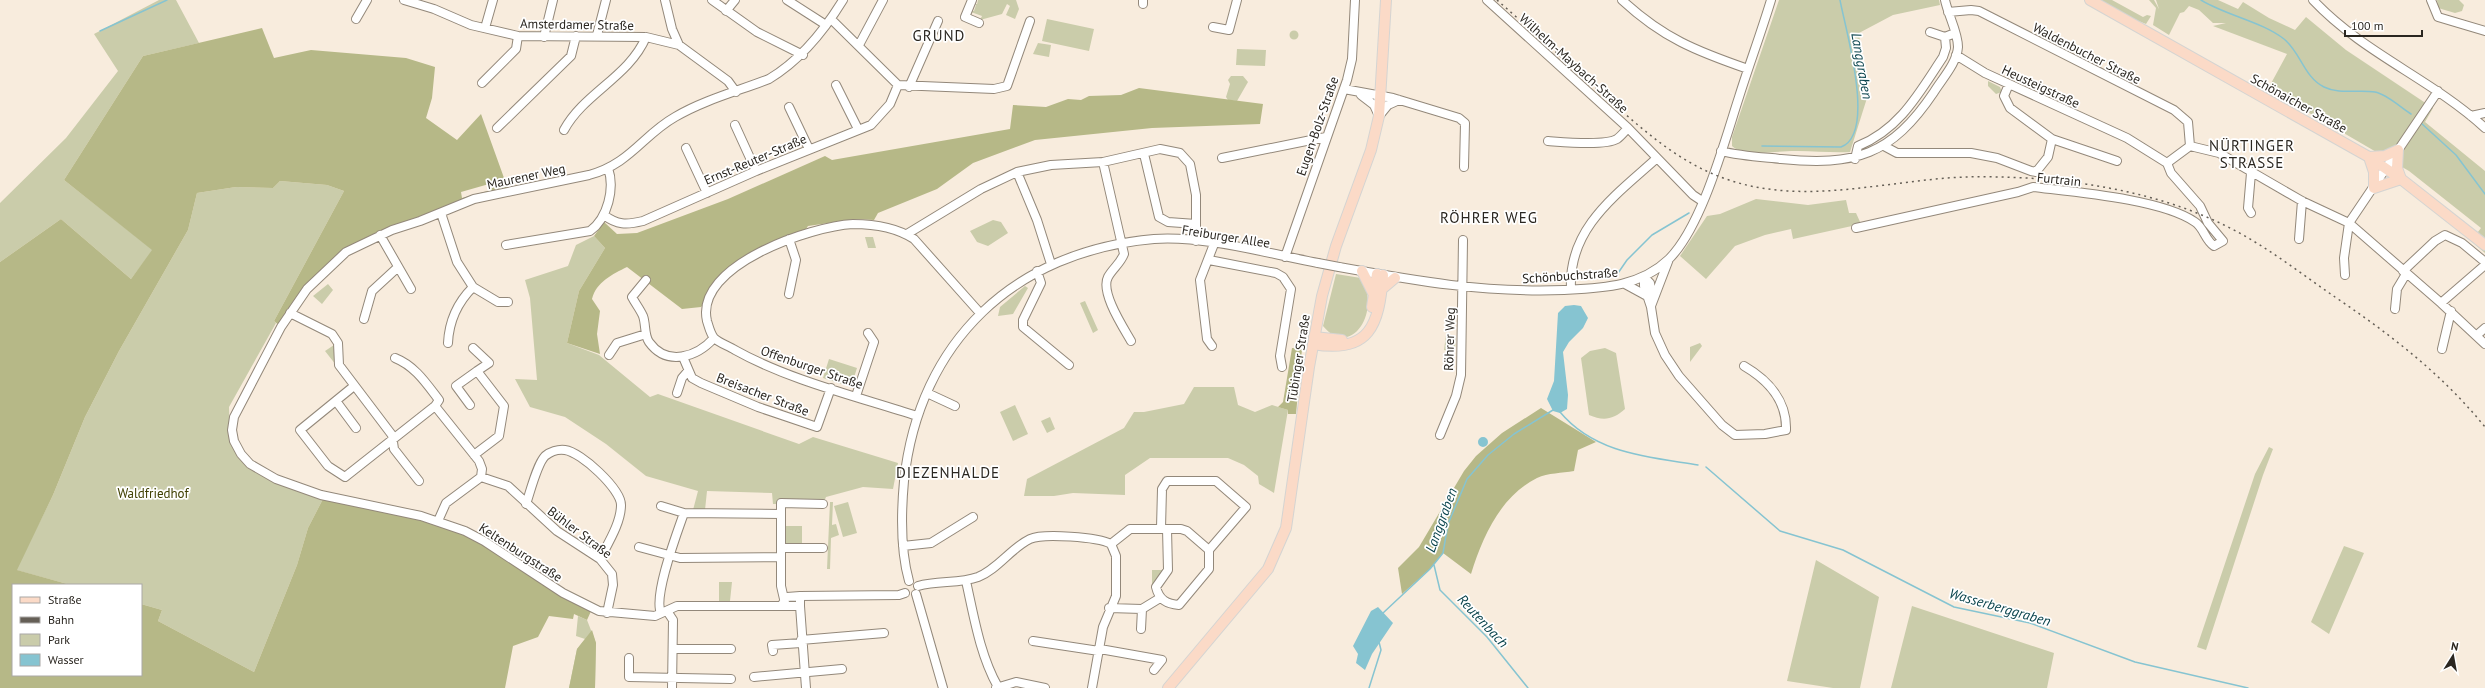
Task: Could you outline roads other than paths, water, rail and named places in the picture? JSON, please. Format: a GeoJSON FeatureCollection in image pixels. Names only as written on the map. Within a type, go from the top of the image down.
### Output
{"type":"FeatureCollection","features":[{"type":"Feature","properties":{"kind":"main road","name":"Tübinger Straße"},"geometry":{"type":"LineString","coordinates":[[1168,688],[1259,581],[1276,556],[1289,518],[1309,367],[1317,321],[1334,252],[1372,150],[1379,116],[1386,0]]}},
{"type":"Feature","properties":{"kind":"main road","name":"Schönaicher Straße"},"geometry":{"type":"LineString","coordinates":[[2090,0],[2369,158],[2401,179],[2485,245]]}},
{"type":"Feature","properties":{"kind":"main road"},"geometry":{"type":"LineString","coordinates":[[2398,150],[2396,163],[2401,179],[2374,188],[2374,172],[2369,158],[2385,156],[2398,150]]}},
{"type":"Feature","properties":{"kind":"main road"},"geometry":{"type":"LineString","coordinates":[[1362,271],[1378,291]]}},
{"type":"Feature","properties":{"kind":"main road"},"geometry":{"type":"LineString","coordinates":[[1313,341],[1333,343],[1350,340],[1364,331],[1370,318],[1378,291],[1380,275]]}},
{"type":"Feature","properties":{"kind":"main road"},"geometry":{"type":"LineString","coordinates":[[1378,291],[1395,278]]}},
{"type":"Feature","properties":{"kind":"main road"},"geometry":{"type":"LineString","coordinates":[[1317,321],[1333,343]]}},
{"type":"Feature","properties":{"kind":"main road"},"geometry":{"type":"LineString","coordinates":[[1309,367],[1319,354],[1333,343]]}},
{"type":"Feature","properties":{"kind":"street"},"geometry":{"type":"LineString","coordinates":[[356,20],[367,0]]}},
{"type":"Feature","properties":{"kind":"street","name":"Amsterdamer Straße"},"geometry":{"type":"LineString","coordinates":[[404,0],[485,28],[518,36],[544,37],[597,35],[646,37],[679,45],[728,81],[736,92]]}},
{"type":"Feature","properties":{"kind":"street"},"geometry":{"type":"LineString","coordinates":[[485,28],[493,0]]}},
{"type":"Feature","properties":{"kind":"street"},"geometry":{"type":"LineString","coordinates":[[544,37],[553,0]]}},
{"type":"Feature","properties":{"kind":"street"},"geometry":{"type":"LineString","coordinates":[[597,35],[606,0]]}},
{"type":"Feature","properties":{"kind":"street"},"geometry":{"type":"LineString","coordinates":[[665,0],[672,29],[679,45]]}},
{"type":"Feature","properties":{"kind":"street"},"geometry":{"type":"LineString","coordinates":[[712,0],[726,12],[757,32],[803,54]]}},
{"type":"Feature","properties":{"kind":"street"},"geometry":{"type":"LineString","coordinates":[[726,12],[736,0]]}},
{"type":"Feature","properties":{"kind":"street"},"geometry":{"type":"LineString","coordinates":[[787,0],[828,22],[859,45],[898,85],[909,87],[994,89],[1007,86],[1030,21]]}},
{"type":"Feature","properties":{"kind":"street","name":"Maurener Weg"},"geometry":{"type":"LineString","coordinates":[[242,401],[290,313],[307,289],[346,252],[380,235],[441,213],[474,199],[590,174],[608,168],[635,152],[675,117],[769,79],[803,54],[843,0]]}},
{"type":"Feature","properties":{"kind":"street"},"geometry":{"type":"LineString","coordinates":[[859,45],[883,0]]}},
{"type":"Feature","properties":{"kind":"street"},"geometry":{"type":"LineString","coordinates":[[972,0],[965,17],[978,23]]}},
{"type":"Feature","properties":{"kind":"street"},"geometry":{"type":"LineString","coordinates":[[1213,27],[1228,30],[1237,0]]}},
{"type":"Feature","properties":{"kind":"street","name":"Eugen-Bolz-Straße"},"geometry":{"type":"LineString","coordinates":[[1285,257],[1344,89],[1352,59],[1356,0]]}},
{"type":"Feature","properties":{"kind":"street","name":"Wilhelm-Maybach-Straße"},"geometry":{"type":"LineString","coordinates":[[1487,0],[1628,128],[1693,195],[1702,201]]}},
{"type":"Feature","properties":{"kind":"street"},"geometry":{"type":"LineString","coordinates":[[1622,0],[1645,20],[1682,44],[1748,69]]}},
{"type":"Feature","properties":{"kind":"street","name":"Schönbuchstraße"},"geometry":{"type":"LineString","coordinates":[[1285,257],[1395,278],[1462,288],[1533,291],[1571,289],[1625,284],[1644,277],[1669,258],[1684,239],[1702,201],[1721,151],[1771,0]]}},
{"type":"Feature","properties":{"kind":"street"},"geometry":{"type":"LineString","coordinates":[[1721,151],[1791,160],[1831,162],[1855,159],[1884,146],[1908,126],[1921,111],[1956,54],[1958,47],[1945,0]]}},
{"type":"Feature","properties":{"kind":"street"},"geometry":{"type":"LineString","coordinates":[[2313,0],[2362,44],[2438,91],[2485,128]]}},
{"type":"Feature","properties":{"kind":"street"},"geometry":{"type":"LineString","coordinates":[[2430,0],[2438,17],[2485,31]]}},
{"type":"Feature","properties":{"kind":"street","name":"Waldenbucher Straße"},"geometry":{"type":"LineString","coordinates":[[1948,12],[1971,10],[1978,12],[2174,110],[2188,122],[2190,146]]}},
{"type":"Feature","properties":{"kind":"street"},"geometry":{"type":"LineString","coordinates":[[909,87],[938,21]]}},
{"type":"Feature","properties":{"kind":"street"},"geometry":{"type":"LineString","coordinates":[[1930,32],[1945,37],[1955,33]]}},
{"type":"Feature","properties":{"kind":"street"},"geometry":{"type":"LineString","coordinates":[[482,83],[516,49],[518,36]]}},
{"type":"Feature","properties":{"kind":"street"},"geometry":{"type":"LineString","coordinates":[[497,128],[571,56],[576,36]]}},
{"type":"Feature","properties":{"kind":"street"},"geometry":{"type":"LineString","coordinates":[[564,130],[571,117],[632,61],[646,37]]}},
{"type":"Feature","properties":{"kind":"street"},"geometry":{"type":"LineString","coordinates":[[1855,159],[1858,146],[1871,141],[1890,128],[1910,106],[1943,57],[1945,37]]}},
{"type":"Feature","properties":{"kind":"street","name":"Heusteigstraße"},"geometry":{"type":"LineString","coordinates":[[1956,54],[1985,73],[2126,138],[2167,162],[2171,172],[2200,206],[2208,223],[2223,241]]}},
{"type":"Feature","properties":{"kind":"street"},"geometry":{"type":"LineString","coordinates":[[2009,84],[2004,96],[2010,108],[2052,139],[2116,161]]}},
{"type":"Feature","properties":{"kind":"street"},"geometry":{"type":"LineString","coordinates":[[836,85],[858,129]]}},
{"type":"Feature","properties":{"kind":"street","name":"Ernst-Reuter-Straße"},"geometry":{"type":"LineString","coordinates":[[604,215],[615,223],[627,225],[643,221],[756,170],[871,125],[890,104],[898,85]]}},
{"type":"Feature","properties":{"kind":"street"},"geometry":{"type":"LineString","coordinates":[[1344,89],[1399,100],[1463,120],[1465,123],[1464,167]]}},
{"type":"Feature","properties":{"kind":"street"},"geometry":{"type":"LineString","coordinates":[[2345,276],[2344,258],[2349,223],[2438,91]]}},
{"type":"Feature","properties":{"kind":"street"},"geometry":{"type":"LineString","coordinates":[[1355,92],[1371,101],[1379,116],[1388,105],[1399,100]]}},
{"type":"Feature","properties":{"kind":"street"},"geometry":{"type":"LineString","coordinates":[[789,107],[809,149]]}},
{"type":"Feature","properties":{"kind":"street"},"geometry":{"type":"LineString","coordinates":[[2471,116],[2485,113]]}},
{"type":"Feature","properties":{"kind":"street"},"geometry":{"type":"LineString","coordinates":[[735,126],[756,170]]}},
{"type":"Feature","properties":{"kind":"street","name":"Wilhelm-Maybach-Straße"},"geometry":{"type":"LineString","coordinates":[[1548,141],[1586,143],[1617,139],[1628,128]]}},
{"type":"Feature","properties":{"kind":"street"},"geometry":{"type":"LineString","coordinates":[[1222,158],[1326,137]]}},
{"type":"Feature","properties":{"kind":"street"},"geometry":{"type":"LineString","coordinates":[[1884,146],[1897,153],[1971,153],[1997,158],[2036,172],[2048,157],[2052,139]]}},
{"type":"Feature","properties":{"kind":"street"},"geometry":{"type":"LineString","coordinates":[[2167,162],[2190,146],[2218,153],[2302,201],[2349,223],[2477,335],[2485,344]]}},
{"type":"Feature","properties":{"kind":"street"},"geometry":{"type":"LineString","coordinates":[[686,148],[707,193]]}},
{"type":"Feature","properties":{"kind":"street"},"geometry":{"type":"LineString","coordinates":[[907,234],[981,188],[1017,172],[1051,165],[1103,162],[1144,154],[1160,149],[1170,150],[1189,161],[1195,186],[1196,241]]}},
{"type":"Feature","properties":{"kind":"street"},"geometry":{"type":"LineString","coordinates":[[1144,154],[1160,219],[1168,222],[1196,224]]}},
{"type":"Feature","properties":{"kind":"street"},"geometry":{"type":"LineString","coordinates":[[1571,289],[1577,249],[1589,224],[1657,158]]}},
{"type":"Feature","properties":{"kind":"street"},"geometry":{"type":"LineString","coordinates":[[1103,162],[1124,254],[1121,263],[1108,276],[1106,289],[1131,341]]}},
{"type":"Feature","properties":{"kind":"street"},"geometry":{"type":"LineString","coordinates":[[506,245],[590,230],[598,225],[604,215],[610,191],[610,176],[608,168]]}},
{"type":"Feature","properties":{"kind":"street"},"geometry":{"type":"LineString","coordinates":[[1017,172],[1037,220],[1050,264]]}},
{"type":"Feature","properties":{"kind":"street"},"geometry":{"type":"LineString","coordinates":[[2251,173],[2248,208],[2251,213]]}},
{"type":"Feature","properties":{"kind":"street","name":"Furtrain"},"geometry":{"type":"LineString","coordinates":[[1856,228],[2018,192],[2033,186],[2156,207],[2182,215],[2196,222],[2214,246],[2223,241]]}},
{"type":"Feature","properties":{"kind":"street"},"geometry":{"type":"LineString","coordinates":[[2300,239],[2302,201]]}},
{"type":"Feature","properties":{"kind":"street"},"geometry":{"type":"LineString","coordinates":[[441,213],[457,262],[473,287],[498,302],[508,302]]}},
{"type":"Feature","properties":{"kind":"street"},"geometry":{"type":"LineString","coordinates":[[646,280],[632,297],[643,316],[648,341],[659,353],[666,356],[683,357],[706,347],[714,338],[710,331],[705,312],[716,287],[732,269],[789,239],[829,227],[852,224],[877,226],[907,234],[924,249],[980,313]]}},
{"type":"Feature","properties":{"kind":"street"},"geometry":{"type":"LineString","coordinates":[[380,235],[397,268],[411,289]]}},
{"type":"Feature","properties":{"kind":"street"},"geometry":{"type":"LineString","coordinates":[[2395,309],[2397,289],[2405,273],[2435,241],[2444,235],[2462,243],[2485,264],[2441,303]]}},
{"type":"Feature","properties":{"kind":"street"},"geometry":{"type":"LineString","coordinates":[[789,239],[796,260],[789,294]]}},
{"type":"Feature","properties":{"kind":"street","name":"Freiburger Allee"},"geometry":{"type":"LineString","coordinates":[[905,593],[904,586],[908,582],[903,546],[902,525],[904,477],[917,416],[944,361],[980,313],[1005,292],[1050,264],[1085,252],[1122,244],[1155,239],[1196,241],[1285,257]]}},
{"type":"Feature","properties":{"kind":"street","name":"Röhrer Weg"},"geometry":{"type":"LineString","coordinates":[[1440,434],[1456,396],[1461,375],[1462,240]]}},
{"type":"Feature","properties":{"kind":"street"},"geometry":{"type":"LineString","coordinates":[[1212,346],[1208,339],[1200,280],[1214,244]]}},
{"type":"Feature","properties":{"kind":"street"},"geometry":{"type":"LineString","coordinates":[[1650,301],[1669,258]]}},
{"type":"Feature","properties":{"kind":"street"},"geometry":{"type":"LineString","coordinates":[[1209,260],[1276,273],[1288,283],[1291,289],[1280,356],[1282,367]]}},
{"type":"Feature","properties":{"kind":"street"},"geometry":{"type":"LineString","coordinates":[[364,319],[372,291],[397,268]]}},
{"type":"Feature","properties":{"kind":"street"},"geometry":{"type":"LineString","coordinates":[[1037,271],[1041,283],[1039,290],[1023,320],[1023,326],[1069,365]]}},
{"type":"Feature","properties":{"kind":"street"},"geometry":{"type":"LineString","coordinates":[[1644,277],[1650,283],[1650,301],[1655,333],[1665,355],[1679,376],[1730,433],[1746,435],[1786,430],[1786,416],[1781,402],[1767,383],[1744,366]]}},
{"type":"Feature","properties":{"kind":"street"},"geometry":{"type":"LineString","coordinates":[[1625,284],[1650,301]]}},
{"type":"Feature","properties":{"kind":"street"},"geometry":{"type":"LineString","coordinates":[[448,342],[452,317],[459,304],[473,287]]}},
{"type":"Feature","properties":{"kind":"street"},"geometry":{"type":"LineString","coordinates":[[2442,349],[2451,312]]}},
{"type":"Feature","properties":{"kind":"street"},"geometry":{"type":"LineString","coordinates":[[290,313],[332,334],[338,343],[339,365],[392,435],[394,449],[419,480]]}},
{"type":"Feature","properties":{"kind":"street"},"geometry":{"type":"LineString","coordinates":[[2477,335],[2485,328]]}},
{"type":"Feature","properties":{"kind":"street"},"geometry":{"type":"LineString","coordinates":[[856,396],[874,342],[868,333]]}},
{"type":"Feature","properties":{"kind":"street"},"geometry":{"type":"LineString","coordinates":[[609,355],[617,343],[646,334]]}},
{"type":"Feature","properties":{"kind":"street","name":"Offenburger Straße"},"geometry":{"type":"LineString","coordinates":[[714,338],[750,358],[831,388],[917,416]]}},
{"type":"Feature","properties":{"kind":"street"},"geometry":{"type":"LineString","coordinates":[[470,405],[456,386],[489,363],[473,348]]}},
{"type":"Feature","properties":{"kind":"street","name":"Breisacher Straße"},"geometry":{"type":"LineString","coordinates":[[683,357],[692,378],[701,383],[758,407],[817,427],[831,388]]}},
{"type":"Feature","properties":{"kind":"street"},"geometry":{"type":"LineString","coordinates":[[354,386],[300,430],[328,466],[345,477],[435,406],[439,400],[420,375],[407,362],[395,358]]}},
{"type":"Feature","properties":{"kind":"street"},"geometry":{"type":"LineString","coordinates":[[474,455],[499,436],[504,406],[477,371]]}},
{"type":"Feature","properties":{"kind":"street"},"geometry":{"type":"LineString","coordinates":[[677,393],[682,378],[688,371]]}},
{"type":"Feature","properties":{"kind":"street"},"geometry":{"type":"LineString","coordinates":[[927,393],[955,406]]}},
{"type":"Feature","properties":{"kind":"street","name":"Keltenburgstraße"},"geometry":{"type":"LineString","coordinates":[[242,401],[234,417],[232,430],[234,442],[241,454],[263,473],[298,488],[321,495],[438,521],[484,541],[563,593],[592,609],[607,613],[655,616],[677,606],[783,602],[800,606]]}},
{"type":"Feature","properties":{"kind":"street"},"geometry":{"type":"LineString","coordinates":[[336,401],[356,428]]}},
{"type":"Feature","properties":{"kind":"street"},"geometry":{"type":"LineString","coordinates":[[435,406],[480,463],[481,476],[446,504],[438,521]]}},
{"type":"Feature","properties":{"kind":"street"},"geometry":{"type":"LineString","coordinates":[[526,504],[546,456],[554,451],[566,450],[582,459],[607,480],[617,492],[621,501],[619,517],[600,559]]}},
{"type":"Feature","properties":{"kind":"street","name":"Bühler Straße"},"geometry":{"type":"LineString","coordinates":[[481,476],[508,486],[557,531],[600,559],[608,567],[612,580],[607,613]]}},
{"type":"Feature","properties":{"kind":"street"},"geometry":{"type":"LineString","coordinates":[[1167,481],[1216,481],[1246,507],[1209,550],[1209,569],[1179,604],[1169,604],[1160,598],[1156,587],[1168,570],[1162,489],[1167,481]]}},
{"type":"Feature","properties":{"kind":"street"},"geometry":{"type":"LineString","coordinates":[[783,602],[781,504],[823,504]]}},
{"type":"Feature","properties":{"kind":"street"},"geometry":{"type":"LineString","coordinates":[[661,506],[684,513],[781,514]]}},
{"type":"Feature","properties":{"kind":"street"},"geometry":{"type":"LineString","coordinates":[[672,688],[673,620],[664,612],[658,603],[670,555],[684,513]]}},
{"type":"Feature","properties":{"kind":"street"},"geometry":{"type":"LineString","coordinates":[[903,546],[931,543],[973,517]]}},
{"type":"Feature","properties":{"kind":"street"},"geometry":{"type":"LineString","coordinates":[[1111,544],[1130,528],[1164,528],[1187,530],[1209,550]]}},
{"type":"Feature","properties":{"kind":"street"},"geometry":{"type":"LineString","coordinates":[[918,586],[966,581],[981,576],[1024,543],[1038,537],[1095,538],[1111,544],[1116,556],[1116,596],[1109,608],[1092,688]]}},
{"type":"Feature","properties":{"kind":"street"},"geometry":{"type":"LineString","coordinates":[[639,547],[680,558],[781,557]]}},
{"type":"Feature","properties":{"kind":"street"},"geometry":{"type":"LineString","coordinates":[[782,548],[823,548]]}},
{"type":"Feature","properties":{"kind":"street"},"geometry":{"type":"LineString","coordinates":[[908,582],[913,581],[918,586]]}},
{"type":"Feature","properties":{"kind":"street"},"geometry":{"type":"LineString","coordinates":[[966,581],[980,642],[990,674],[997,688],[1016,682],[1045,688]]}},
{"type":"Feature","properties":{"kind":"street"},"geometry":{"type":"LineString","coordinates":[[918,586],[916,594],[943,688]]}},
{"type":"Feature","properties":{"kind":"street"},"geometry":{"type":"LineString","coordinates":[[905,593],[910,596],[916,594]]}},
{"type":"Feature","properties":{"kind":"street","name":"Keltenburgstraße"},"geometry":{"type":"LineString","coordinates":[[783,602],[800,596],[899,595],[905,593]]}},
{"type":"Feature","properties":{"kind":"street"},"geometry":{"type":"LineString","coordinates":[[800,596],[801,642],[806,688]]}},
{"type":"Feature","properties":{"kind":"street"},"geometry":{"type":"LineString","coordinates":[[1109,608],[1142,609],[1160,598]]}},
{"type":"Feature","properties":{"kind":"street"},"geometry":{"type":"LineString","coordinates":[[1142,609],[1142,629]]}},
{"type":"Feature","properties":{"kind":"street"},"geometry":{"type":"LineString","coordinates":[[773,651],[772,645],[884,634]]}},
{"type":"Feature","properties":{"kind":"street"},"geometry":{"type":"LineString","coordinates":[[1033,642],[1162,660],[1154,670]]}},
{"type":"Feature","properties":{"kind":"street"},"geometry":{"type":"LineString","coordinates":[[673,649],[731,649]]}},
{"type":"Feature","properties":{"kind":"street"},"geometry":{"type":"LineString","coordinates":[[629,658],[629,677],[731,679]]}},
{"type":"Feature","properties":{"kind":"street"},"geometry":{"type":"LineString","coordinates":[[754,678],[842,669]]}},
{"type":"Feature","properties":{"kind":"water"},"geometry":{"type":"Polygon","coordinates":[[[1565,306],[1581,306],[1588,318],[1583,328],[1569,342],[1563,352],[1568,395],[1567,409],[1560,413],[1553,411],[1547,399],[1554,381],[1558,313],[1565,306]]]}},
{"type":"Feature","properties":{"kind":"water"},"geometry":{"type":"Polygon","coordinates":[[[1483,437],[1488,442],[1483,447],[1478,442],[1483,437]]]}},
{"type":"Feature","properties":{"kind":"water"},"geometry":{"type":"Polygon","coordinates":[[[1378,607],[1393,623],[1372,654],[1365,670],[1356,663],[1358,654],[1353,646],[1371,611],[1378,607]]]}},
{"type":"Feature","properties":{"kind":"waterway"},"geometry":{"type":"LineString","coordinates":[[100,31],[167,0]]}},
{"type":"Feature","properties":{"kind":"waterway","name":"Langgraben"},"geometry":{"type":"LineString","coordinates":[[1762,146],[1841,147],[1851,138],[1857,122],[1858,102],[1852,55],[1840,0]]}},
{"type":"Feature","properties":{"kind":"waterway"},"geometry":{"type":"LineString","coordinates":[[2201,0],[2221,10],[2266,28],[2284,39],[2295,51],[2307,71],[2317,83],[2324,87],[2336,91],[2369,91],[2380,93],[2411,114]]}},
{"type":"Feature","properties":{"kind":"waterway"},"geometry":{"type":"LineString","coordinates":[[2421,123],[2456,155],[2485,194]]}},
{"type":"Feature","properties":{"kind":"waterway","name":"Langgraben"},"geometry":{"type":"LineString","coordinates":[[1616,276],[1627,260],[1652,235],[1689,213]]}},
{"type":"Feature","properties":{"kind":"waterway","name":"Langgraben"},"geometry":{"type":"LineString","coordinates":[[1383,613],[1430,569],[1443,553],[1448,524],[1467,479],[1488,455],[1514,434],[1553,410]]}},
{"type":"Feature","properties":{"kind":"waterway","name":"Wasserberggraben"},"geometry":{"type":"LineString","coordinates":[[1560,412],[1574,426],[1589,437],[1606,445],[1642,456],[1698,465]]}},
{"type":"Feature","properties":{"kind":"waterway","name":"Wasserberggraben"},"geometry":{"type":"LineString","coordinates":[[1706,467],[1780,531],[1843,550],[1954,607],[2030,623],[2135,662],[2248,688]]}},
{"type":"Feature","properties":{"kind":"waterway","name":"Reutenbach"},"geometry":{"type":"LineString","coordinates":[[1434,565],[1440,590],[1487,637],[1528,688]]}},
{"type":"Feature","properties":{"kind":"waterway","name":"Langgraben"},"geometry":{"type":"LineString","coordinates":[[1369,688],[1381,650],[1379,642]]}},
{"type":"Feature","properties":{"kind":"railway"},"geometry":{"type":"LineString","coordinates":[[1497,0],[1644,130],[1692,164],[1729,180],[1758,187],[1787,191],[1817,191],[1965,177],[2031,178],[2065,181],[2132,193],[2196,213],[2226,226],[2255,242],[2376,326],[2415,356],[2469,408],[2485,427]]}},
{"type":"Feature","properties":{"kind":"district","name":"GRUND"},"geometry":{"type":"Point","coordinates":[939,36]}},
{"type":"Feature","properties":{"kind":"district","name":"NÜRTINGER STRASSE"},"geometry":{"type":"Point","coordinates":[2252,154]}},
{"type":"Feature","properties":{"kind":"district","name":"RÖHRER WEG"},"geometry":{"type":"Point","coordinates":[1489,218]}},
{"type":"Feature","properties":{"kind":"district","name":"DIEZENHALDE"},"geometry":{"type":"Point","coordinates":[948,473]}},
{"type":"Feature","properties":{"kind":"park label","name":"Waldfriedhof"},"geometry":{"type":"Point","coordinates":[153,493]}}]}
